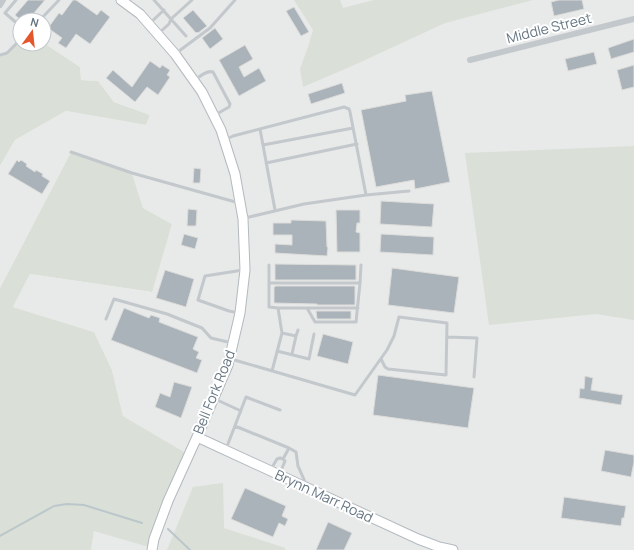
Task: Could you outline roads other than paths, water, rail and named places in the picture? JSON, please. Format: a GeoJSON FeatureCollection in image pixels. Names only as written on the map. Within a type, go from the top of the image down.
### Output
{"type":"FeatureCollection","features":[{"type":"Feature","properties":{"kind":"main road","name":"Bell Fork Road"},"geometry":{"type":"LineString","coordinates":[[121,0],[140,14],[158,34],[175,54],[202,92],[221,130],[235,174],[243,219],[245,270],[240,313],[230,359],[168,501],[154,539],[152,550]]}},
{"type":"Feature","properties":{"kind":"main road","name":"Brynn Marr Road"},"geometry":{"type":"LineString","coordinates":[[197,437],[418,539],[439,547],[453,550]]}},
{"type":"Feature","properties":{"kind":"street"},"geometry":{"type":"LineString","coordinates":[[0,5],[3,0]]}},
{"type":"Feature","properties":{"kind":"street","name":"Middle Street"},"geometry":{"type":"LineString","coordinates":[[470,60],[634,19]]}},
{"type":"Feature","properties":{"kind":"lane"},"geometry":{"type":"LineString","coordinates":[[12,19],[5,13],[16,0]]}},
{"type":"Feature","properties":{"kind":"lane"},"geometry":{"type":"LineString","coordinates":[[48,12],[59,0]]}},
{"type":"Feature","properties":{"kind":"lane"},"geometry":{"type":"LineString","coordinates":[[154,0],[186,36]]}},
{"type":"Feature","properties":{"kind":"lane"},"geometry":{"type":"LineString","coordinates":[[158,34],[169,24],[171,19],[192,0]]}},
{"type":"Feature","properties":{"kind":"lane"},"geometry":{"type":"LineString","coordinates":[[175,54],[210,28],[235,0]]}},
{"type":"Feature","properties":{"kind":"lane"},"geometry":{"type":"LineString","coordinates":[[149,24],[164,10]]}},
{"type":"Feature","properties":{"kind":"lane"},"geometry":{"type":"LineString","coordinates":[[0,55],[7,53],[12,48]]}},
{"type":"Feature","properties":{"kind":"lane"},"geometry":{"type":"LineString","coordinates":[[194,81],[208,71],[213,72],[230,104],[229,107],[214,116]]}},
{"type":"Feature","properties":{"kind":"lane"},"geometry":{"type":"LineString","coordinates":[[224,140],[233,136],[344,107],[349,109],[350,112],[366,194]]}},
{"type":"Feature","properties":{"kind":"lane"},"geometry":{"type":"LineString","coordinates":[[263,145],[353,128]]}},
{"type":"Feature","properties":{"kind":"lane"},"geometry":{"type":"LineString","coordinates":[[260,129],[275,210]]}},
{"type":"Feature","properties":{"kind":"lane"},"geometry":{"type":"LineString","coordinates":[[266,163],[357,144]]}},
{"type":"Feature","properties":{"kind":"lane"},"geometry":{"type":"LineString","coordinates":[[71,152],[132,173],[240,204]]}},
{"type":"Feature","properties":{"kind":"lane"},"geometry":{"type":"LineString","coordinates":[[243,219],[304,204],[366,194],[409,191]]}},
{"type":"Feature","properties":{"kind":"lane"},"geometry":{"type":"LineString","coordinates":[[269,265],[269,307],[358,308]]}},
{"type":"Feature","properties":{"kind":"lane"},"geometry":{"type":"LineString","coordinates":[[307,308],[314,322],[356,322],[361,265]]}},
{"type":"Feature","properties":{"kind":"lane"},"geometry":{"type":"LineString","coordinates":[[240,313],[229,311],[198,300],[205,276],[245,270]]}},
{"type":"Feature","properties":{"kind":"lane"},"geometry":{"type":"LineString","coordinates":[[269,283],[360,283]]}},
{"type":"Feature","properties":{"kind":"lane"},"geometry":{"type":"LineString","coordinates":[[106,319],[114,300],[167,314],[202,328],[212,338],[234,343]]}},
{"type":"Feature","properties":{"kind":"lane"},"geometry":{"type":"LineString","coordinates":[[272,371],[282,333],[278,308]]}},
{"type":"Feature","properties":{"kind":"lane"},"geometry":{"type":"LineString","coordinates":[[230,359],[355,395],[387,350],[394,336],[399,317],[447,323],[446,375],[388,369],[385,368],[381,359]]}},
{"type":"Feature","properties":{"kind":"lane"},"geometry":{"type":"LineString","coordinates":[[292,354],[298,330]]}},
{"type":"Feature","properties":{"kind":"lane"},"geometry":{"type":"LineString","coordinates":[[282,333],[296,336]]}},
{"type":"Feature","properties":{"kind":"lane"},"geometry":{"type":"LineString","coordinates":[[277,351],[309,359],[314,334]]}},
{"type":"Feature","properties":{"kind":"lane"},"geometry":{"type":"LineString","coordinates":[[447,337],[477,338],[474,377]]}},
{"type":"Feature","properties":{"kind":"lane"},"geometry":{"type":"LineString","coordinates":[[226,451],[246,397],[280,410]]}},
{"type":"Feature","properties":{"kind":"lane"},"geometry":{"type":"LineString","coordinates":[[213,399],[241,410]]}},
{"type":"Feature","properties":{"kind":"lane"},"geometry":{"type":"LineString","coordinates":[[235,426],[296,452],[298,466],[307,488]]}},
{"type":"Feature","properties":{"kind":"lane"},"geometry":{"type":"LineString","coordinates":[[279,475],[285,464],[283,459],[289,448]]}},
{"type":"Feature","properties":{"kind":"lane"},"geometry":{"type":"LineString","coordinates":[[270,471],[277,459],[283,459]]}},
{"type":"Feature","properties":{"kind":"waterway"},"geometry":{"type":"LineString","coordinates":[[0,536],[54,506],[67,504],[84,505],[142,523]]}},
{"type":"Feature","properties":{"kind":"waterway"},"geometry":{"type":"LineString","coordinates":[[168,529],[190,550]]}}]}
